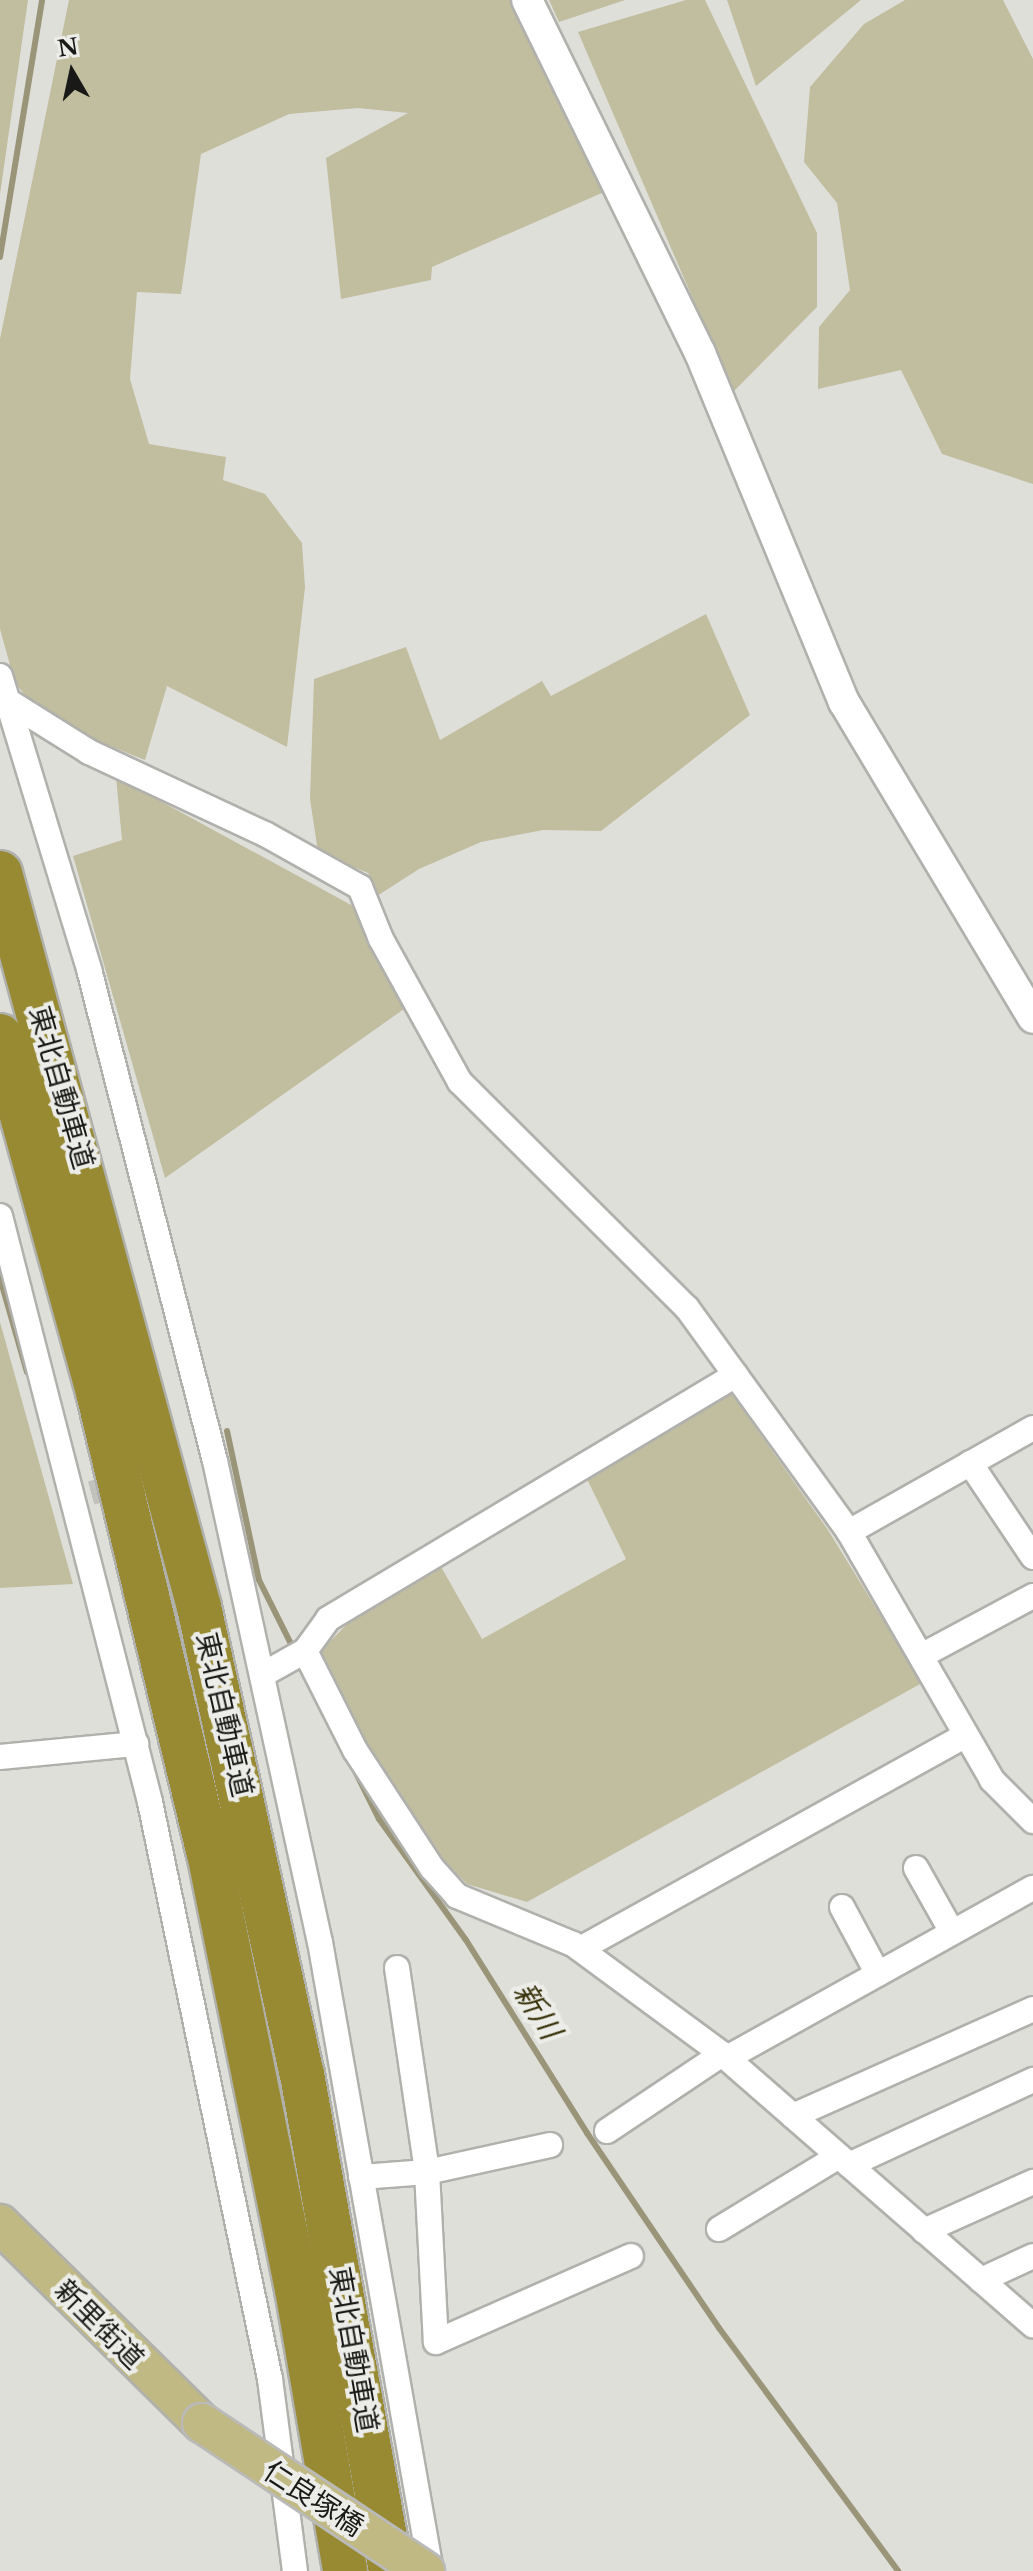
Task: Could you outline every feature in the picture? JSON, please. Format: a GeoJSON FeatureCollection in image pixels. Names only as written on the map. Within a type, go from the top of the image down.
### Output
{"type":"FeatureCollection","features":[{"type":"Feature","properties":{"kind":"highway","name":"東北自動車道"},"geometry":{"type":"LineString","coordinates":[[0,873],[132,1347],[210,1654],[302,2074],[391,2571]]}},
{"type":"Feature","properties":{"kind":"highway","name":"東北自動車道"},"geometry":{"type":"LineString","coordinates":[[0,1036],[98,1392],[202,1824],[289,2244],[345,2571]]}},
{"type":"Feature","properties":{"kind":"main road","name":"新里街道"},"geometry":{"type":"LineString","coordinates":[[0,2224],[202,2423]]}},
{"type":"Feature","properties":{"kind":"main road","name":"仁良塚橋"},"geometry":{"type":"LineString","coordinates":[[202,2423],[428,2571]]}},
{"type":"Feature","properties":{"kind":"street"},"geometry":{"type":"LineString","coordinates":[[527,0],[700,353],[844,702],[1033,1018]]}},
{"type":"Feature","properties":{"kind":"street"},"geometry":{"type":"LineString","coordinates":[[2,691],[40,725],[89,752],[265,834],[360,887],[381,939],[460,1082],[687,1308],[849,1532],[992,1780],[1033,1821]]}},
{"type":"Feature","properties":{"kind":"street"},"geometry":{"type":"LineString","coordinates":[[2,691],[90,973],[203,1463],[273,1670],[428,2571]]}},
{"type":"Feature","properties":{"kind":"street"},"geometry":{"type":"LineString","coordinates":[[0,1216],[82,1495],[270,2379],[295,2571]]}},
{"type":"Feature","properties":{"kind":"street"},"geometry":{"type":"LineString","coordinates":[[273,1670],[305,1651],[328,1619],[736,1375]]}},
{"type":"Feature","properties":{"kind":"street"},"geometry":{"type":"LineString","coordinates":[[849,1532],[1033,1428]]}},
{"type":"Feature","properties":{"kind":"street"},"geometry":{"type":"LineString","coordinates":[[970,1463],[1033,1557]]}},
{"type":"Feature","properties":{"kind":"street"},"geometry":{"type":"LineString","coordinates":[[921,1656],[1033,1596]]}},
{"type":"Feature","properties":{"kind":"street"},"geometry":{"type":"LineString","coordinates":[[305,1651],[355,1750],[432,1868],[457,1896],[528,1921],[580,1949],[725,2056],[1033,2325]]}},
{"type":"Feature","properties":{"kind":"street"},"geometry":{"type":"LineString","coordinates":[[580,1949],[966,1735]]}},
{"type":"Feature","properties":{"kind":"street"},"geometry":{"type":"LineString","coordinates":[[0,1757],[136,1744]]}},
{"type":"Feature","properties":{"kind":"street"},"geometry":{"type":"LineString","coordinates":[[916,1868],[952,1932]]}},
{"type":"Feature","properties":{"kind":"street"},"geometry":{"type":"LineString","coordinates":[[607,2131],[725,2056],[1033,1888]]}},
{"type":"Feature","properties":{"kind":"street"},"geometry":{"type":"LineString","coordinates":[[842,1907],[878,1974]]}},
{"type":"Feature","properties":{"kind":"street"},"geometry":{"type":"LineString","coordinates":[[397,1968],[427,2172],[436,2342],[631,2256]]}},
{"type":"Feature","properties":{"kind":"street"},"geometry":{"type":"LineString","coordinates":[[793,2116],[1033,2009]]}},
{"type":"Feature","properties":{"kind":"street"},"geometry":{"type":"LineString","coordinates":[[719,2229],[844,2161],[1033,2080]]}},
{"type":"Feature","properties":{"kind":"street"},"geometry":{"type":"LineString","coordinates":[[361,2177],[427,2172],[550,2145]]}},
{"type":"Feature","properties":{"kind":"street"},"geometry":{"type":"LineString","coordinates":[[924,2231],[1033,2182]]}},
{"type":"Feature","properties":{"kind":"street"},"geometry":{"type":"LineString","coordinates":[[981,2280],[1033,2256]]}},
{"type":"Feature","properties":{"kind":"shaded area"},"geometry":{"type":"Polygon","coordinates":[[[0,0],[28,0],[0,194],[0,0]]]}},
{"type":"Feature","properties":{"kind":"shaded area"},"geometry":{"type":"Polygon","coordinates":[[[69,0],[514,0],[611,189],[432,267],[431,280],[341,299],[326,158],[408,113],[358,108],[289,114],[201,154],[181,294],[137,292],[130,379],[149,444],[226,457],[223,480],[265,494],[302,543],[305,587],[287,747],[167,686],[145,760],[65,728],[39,712],[15,683],[0,629],[0,339],[69,0]]]}},
{"type":"Feature","properties":{"kind":"shaded area"},"geometry":{"type":"Polygon","coordinates":[[[549,0],[625,0],[559,22],[549,0]]]}},
{"type":"Feature","properties":{"kind":"shaded area"},"geometry":{"type":"Polygon","coordinates":[[[686,0],[705,0],[817,233],[817,307],[733,392],[578,32],[686,0]]]}},
{"type":"Feature","properties":{"kind":"shaded area"},"geometry":{"type":"Polygon","coordinates":[[[727,0],[861,0],[756,86],[727,0]]]}},
{"type":"Feature","properties":{"kind":"shaded area"},"geometry":{"type":"Polygon","coordinates":[[[905,0],[1003,0],[1033,59],[1033,484],[942,454],[901,370],[818,389],[819,327],[850,290],[837,203],[804,162],[810,87],[864,24],[905,0]]]}},
{"type":"Feature","properties":{"kind":"shaded area"},"geometry":{"type":"Polygon","coordinates":[[[706,614],[750,715],[601,831],[543,830],[481,842],[419,869],[377,896],[368,873],[318,852],[310,799],[314,679],[406,647],[440,740],[542,681],[551,696],[706,614]]]}},
{"type":"Feature","properties":{"kind":"shaded area"},"geometry":{"type":"Polygon","coordinates":[[[116,777],[353,906],[404,1009],[165,1178],[73,856],[122,840],[116,777]]]}},
{"type":"Feature","properties":{"kind":"shaded area"},"geometry":{"type":"Polygon","coordinates":[[[0,1322],[73,1584],[0,1588],[0,1322]]]}},
{"type":"Feature","properties":{"kind":"shaded area"},"geometry":{"type":"Polygon","coordinates":[[[731,1393],[828,1530],[922,1683],[527,1902],[467,1884],[422,1838],[317,1655],[379,1591],[440,1565],[482,1639],[626,1559],[587,1479],[731,1393]]]}},
{"type":"Feature","properties":{"kind":"waterway","name":"新川"},"geometry":{"type":"LineString","coordinates":[[0,257],[42,0]]}},
{"type":"Feature","properties":{"kind":"waterway","name":"新川"},"geometry":{"type":"LineString","coordinates":[[0,1278],[27,1372]]}},
{"type":"Feature","properties":{"kind":"waterway","name":"新川"},"geometry":{"type":"LineString","coordinates":[[227,1431],[259,1580],[295,1652]]}},
{"type":"Feature","properties":{"kind":"waterway","name":"新川"},"geometry":{"type":"LineString","coordinates":[[354,1769],[379,1819],[466,1940],[587,2133],[719,2328],[898,2571]]}},
{"type":"Feature","properties":{"kind":"tunnel"},"geometry":{"type":"LineString","coordinates":[[91,1493],[192,1466]]}}]}
